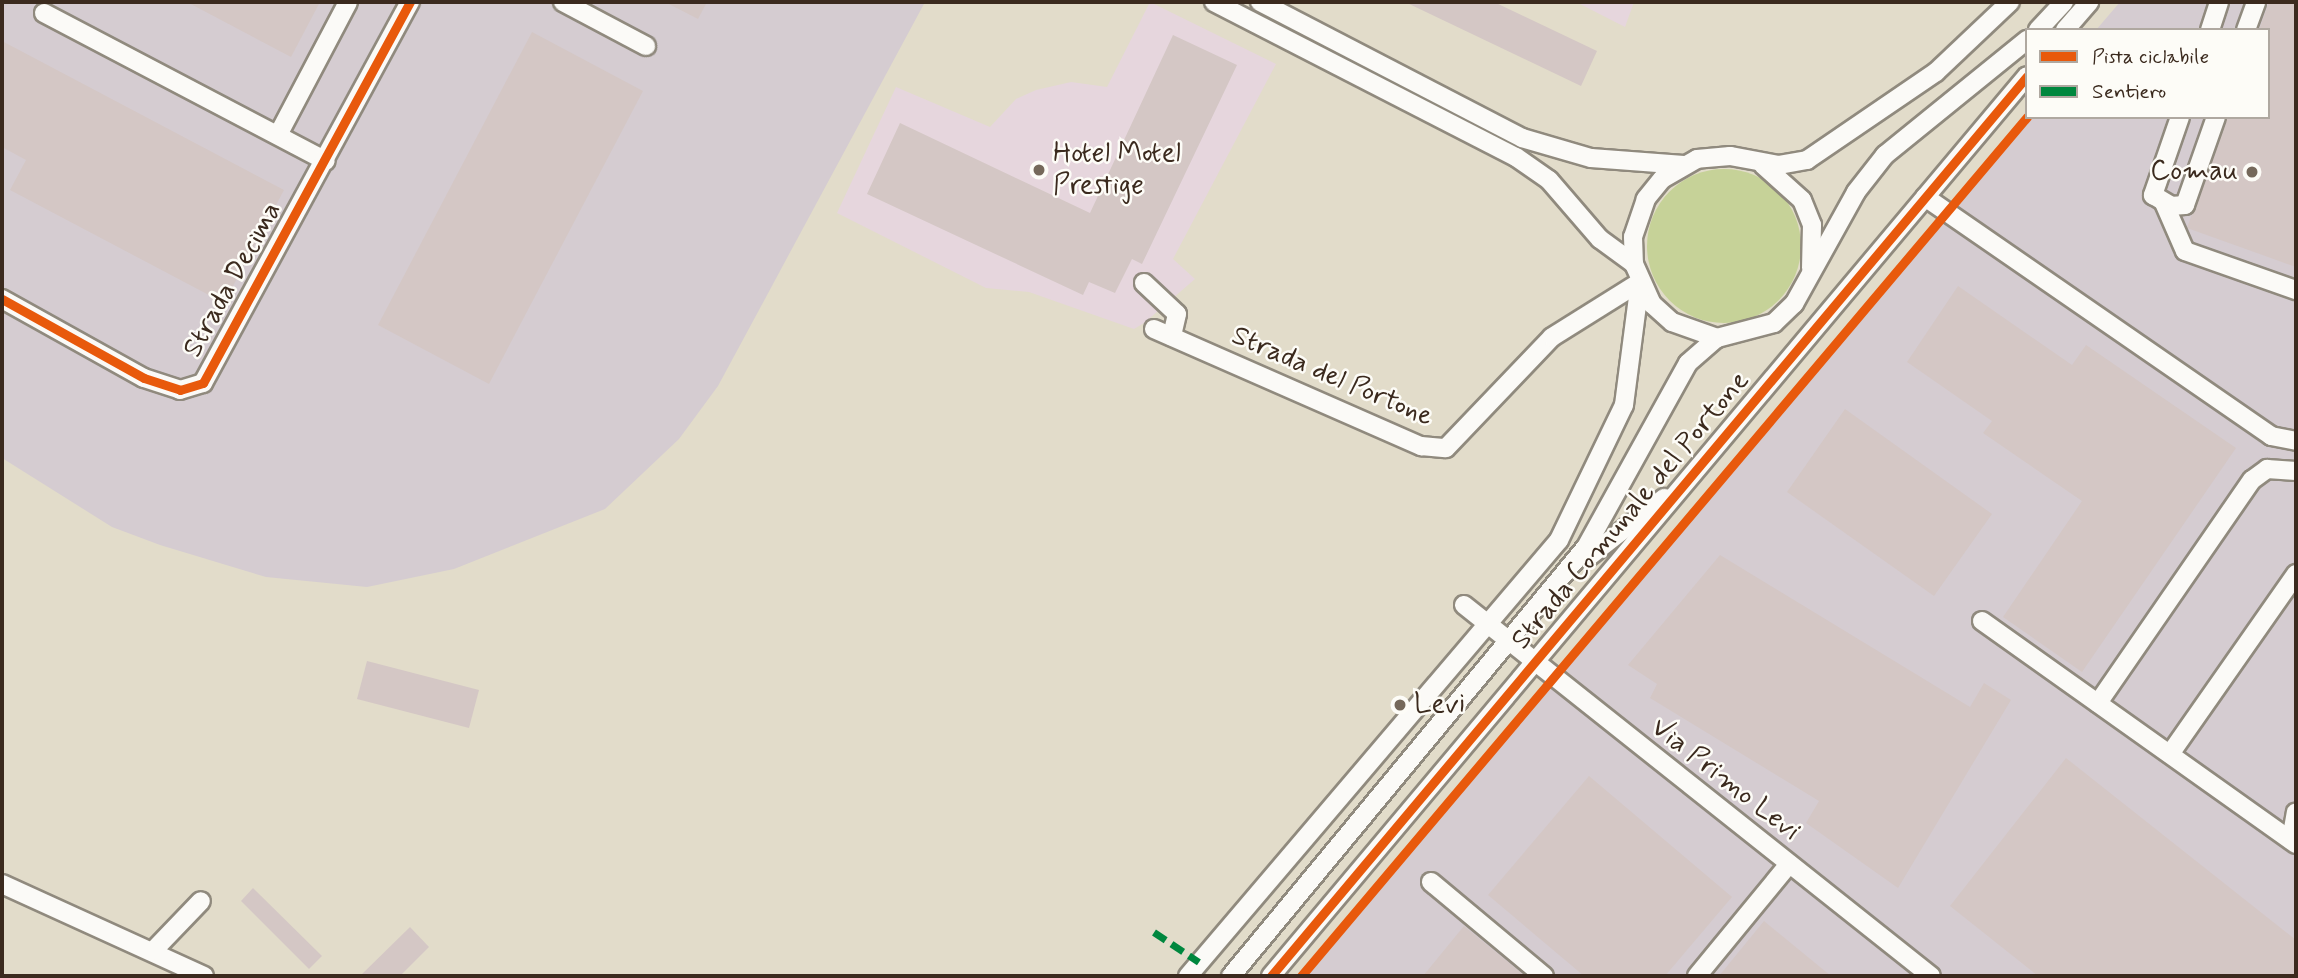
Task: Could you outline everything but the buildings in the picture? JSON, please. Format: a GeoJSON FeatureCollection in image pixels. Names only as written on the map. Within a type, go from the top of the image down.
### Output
{"type":"FeatureCollection","features":[{"type":"Feature","properties":{"kind":"street"},"geometry":{"type":"LineString","coordinates":[[278,135],[348,2]]}},
{"type":"Feature","properties":{"kind":"street","name":"Strada Decima"},"geometry":{"type":"LineString","coordinates":[[2,299],[144,377],[192,389],[216,365],[410,2]]}},
{"type":"Feature","properties":{"kind":"street"},"geometry":{"type":"LineString","coordinates":[[563,2],[646,46]]}},
{"type":"Feature","properties":{"kind":"street"},"geometry":{"type":"LineString","coordinates":[[1214,2],[1366,80],[1549,180],[1600,239],[1634,264]]}},
{"type":"Feature","properties":{"kind":"street"},"geometry":{"type":"LineString","coordinates":[[1260,2],[1522,138],[1591,158],[1684,165]]}},
{"type":"Feature","properties":{"kind":"street","name":"Strada Comunale del Portone"},"geometry":{"type":"LineString","coordinates":[[1717,338],[1672,323],[1640,282],[1634,264],[1638,215],[1662,179],[1684,165],[1730,156],[1762,164],[1807,160],[1871,120],[1958,54],[2010,2]]}},
{"type":"Feature","properties":{"kind":"street"},"geometry":{"type":"LineString","coordinates":[[2040,28],[2064,2]]}},
{"type":"Feature","properties":{"kind":"street"},"geometry":{"type":"LineString","coordinates":[[2067,28],[2089,2]]}},
{"type":"Feature","properties":{"kind":"street"},"geometry":{"type":"LineString","coordinates":[[2211,28],[2219,2]]}},
{"type":"Feature","properties":{"kind":"street"},"geometry":{"type":"LineString","coordinates":[[2247,28],[2256,2]]}},
{"type":"Feature","properties":{"kind":"street"},"geometry":{"type":"LineString","coordinates":[[44,13],[326,160]]}},
{"type":"Feature","properties":{"kind":"street","name":"Strada Comunale del Portone"},"geometry":{"type":"LineString","coordinates":[[1231,976],[1554,589],[1604,521],[1695,352],[1717,338],[1774,323],[1794,304],[1885,155],[2025,42]]}},
{"type":"Feature","properties":{"kind":"street"},"geometry":{"type":"LineString","coordinates":[[1366,80],[1376,62]]}},
{"type":"Feature","properties":{"kind":"street","name":"Strada Comunale del Portone"},"geometry":{"type":"LineString","coordinates":[[1271,976],[2025,78]]}},
{"type":"Feature","properties":{"kind":"street"},"geometry":{"type":"LineString","coordinates":[[2179,119],[2153,195],[2164,203],[2185,251],[2296,290]]}},
{"type":"Feature","properties":{"kind":"street"},"geometry":{"type":"LineString","coordinates":[[2164,203],[2185,205],[2215,119]]}},
{"type":"Feature","properties":{"kind":"street","name":"Strada Comunale del Portone"},"geometry":{"type":"LineString","coordinates":[[1762,164],[1802,200],[1812,225],[1810,274]]}},
{"type":"Feature","properties":{"kind":"street"},"geometry":{"type":"LineString","coordinates":[[1925,197],[2271,436],[2296,441]]}},
{"type":"Feature","properties":{"kind":"street","name":"Strada Comunale del Portone"},"geometry":{"type":"LineString","coordinates":[[1188,976],[1559,540],[1613,437],[1631,376],[1640,282]]}},
{"type":"Feature","properties":{"kind":"street","name":"Strada del Portone"},"geometry":{"type":"LineString","coordinates":[[1154,329],[1421,446],[1446,448],[1552,337],[1640,282]]}},
{"type":"Feature","properties":{"kind":"street"},"geometry":{"type":"LineString","coordinates":[[1143,283],[1177,314],[1172,337]]}},
{"type":"Feature","properties":{"kind":"street"},"geometry":{"type":"LineString","coordinates":[[2098,703],[2252,480],[2267,469],[2296,471]]}},
{"type":"Feature","properties":{"kind":"street","name":"Strada Comunale del Portone"},"geometry":{"type":"LineString","coordinates":[[1554,589],[1615,532],[1686,482]]}},
{"type":"Feature","properties":{"kind":"street"},"geometry":{"type":"LineString","coordinates":[[2170,754],[2296,574]]}},
{"type":"Feature","properties":{"kind":"street","name":"Via Primo Levi"},"geometry":{"type":"LineString","coordinates":[[1464,605],[1789,864],[1909,970],[1931,976]]}},
{"type":"Feature","properties":{"kind":"street"},"geometry":{"type":"LineString","coordinates":[[1982,621],[2293,842],[2296,812]]}},
{"type":"Feature","properties":{"kind":"street"},"geometry":{"type":"LineString","coordinates":[[1697,976],[1789,864]]}},
{"type":"Feature","properties":{"kind":"street"},"geometry":{"type":"LineString","coordinates":[[1431,883],[1544,976]]}},
{"type":"Feature","properties":{"kind":"street"},"geometry":{"type":"LineString","coordinates":[[2,884],[96,923],[204,976]]}},
{"type":"Feature","properties":{"kind":"street"},"geometry":{"type":"LineString","coordinates":[[153,951],[201,901]]}},
{"type":"Feature","properties":{"kind":"shaded area"},"geometry":{"type":"Polygon","coordinates":[[[2,2],[925,2],[718,386],[679,439],[605,509],[454,569],[367,587],[266,577],[160,545],[112,527],[2,458],[2,2]]]}},
{"type":"Feature","properties":{"kind":"shaded area","name":"Hotel Motel Prestige"},"geometry":{"type":"Polygon","coordinates":[[[1150,2],[1276,64],[1173,259],[1195,279],[1144,323],[1134,329],[1029,292],[986,288],[837,213],[896,87],[990,127],[1016,99],[1036,90],[1071,82],[1107,87],[1150,2]]]}},
{"type":"Feature","properties":{"kind":"shaded area"},"geometry":{"type":"Polygon","coordinates":[[[1576,2],[1634,2],[1625,27],[1576,2]]]}},
{"type":"Feature","properties":{"kind":"shaded area"},"geometry":{"type":"Polygon","coordinates":[[[2120,2],[2296,2],[2296,976],[1300,976],[2025,114],[2025,119],[2270,119],[2270,28],[2098,28],[2120,2]]]}},
{"type":"Feature","properties":{"kind":"green space"},"geometry":{"type":"Polygon","coordinates":[[[1724,169],[1754,175],[1779,191],[1795,216],[1801,246],[1795,276],[1779,301],[1754,317],[1724,323],[1694,317],[1669,301],[1653,276],[1647,246],[1653,216],[1669,191],[1694,175],[1724,169]]]}},
{"type":"Feature","properties":{"kind":"marked path"},"geometry":{"type":"LineString","coordinates":[[1154,932],[1199,962]]}},
{"type":"Feature","properties":{"kind":"cycle path"},"geometry":{"type":"LineString","coordinates":[[2,299],[144,378],[180,390],[203,383],[410,2]]}},
{"type":"Feature","properties":{"kind":"cycle path"},"geometry":{"type":"LineString","coordinates":[[1271,976],[2025,78]]}},
{"type":"Feature","properties":{"kind":"cycle path"},"geometry":{"type":"LineString","coordinates":[[1301,976],[2025,119]]}},
{"type":"Feature","properties":{"kind":"place","name":"Hotel Motel Prestige"},"geometry":{"type":"Point","coordinates":[1039,170]}},
{"type":"Feature","properties":{"kind":"place","name":"Comau"},"geometry":{"type":"Point","coordinates":[2252,172]}},
{"type":"Feature","properties":{"kind":"place","name":"Levi"},"geometry":{"type":"Point","coordinates":[1400,705]}}]}
